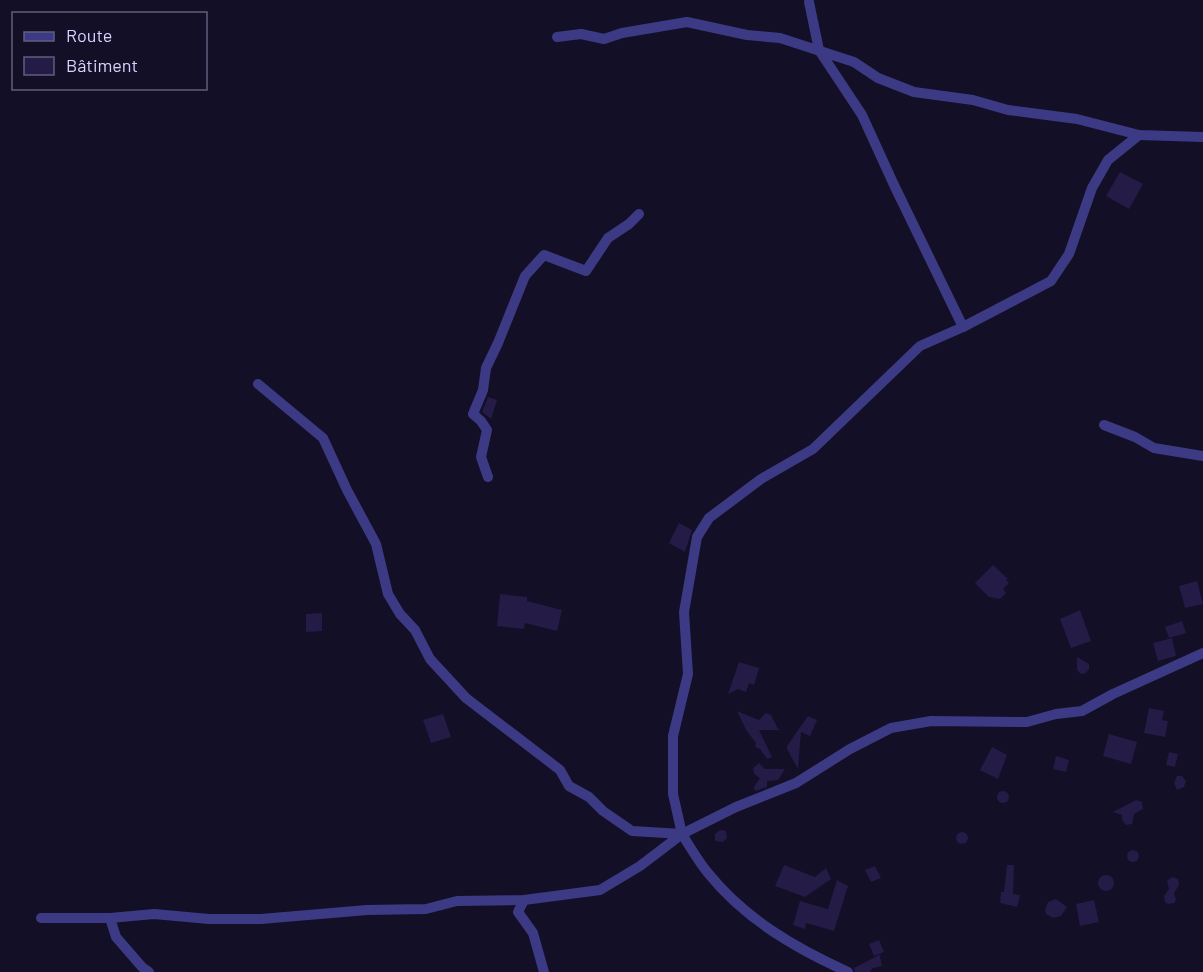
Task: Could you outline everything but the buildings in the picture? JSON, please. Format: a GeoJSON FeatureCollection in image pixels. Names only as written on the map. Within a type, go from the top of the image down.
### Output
{"type":"FeatureCollection","features":[{"type":"Feature","properties":{"kind":"street"},"geometry":{"type":"LineString","coordinates":[[809,2],[819,50],[862,115],[963,327]]}},
{"type":"Feature","properties":{"kind":"street"},"geometry":{"type":"LineString","coordinates":[[557,37],[581,34],[604,39],[622,33],[687,22],[747,35],[780,38],[819,50],[854,62],[878,78],[914,92],[973,100],[1008,110],[1077,119],[1140,135],[1203,137]]}},
{"type":"Feature","properties":{"kind":"street"},"geometry":{"type":"LineString","coordinates":[[848,972],[786,941],[745,912],[707,873],[682,834],[673,794],[674,736],[688,674],[684,612],[697,537],[710,518],[718,511],[761,479],[813,449],[920,346],[963,327],[1051,280],[1069,254],[1092,188],[1108,160],[1140,135]]}},
{"type":"Feature","properties":{"kind":"street"},"geometry":{"type":"LineString","coordinates":[[488,477],[481,457],[487,430],[473,414],[483,390],[486,368],[525,276],[544,255],[586,271],[608,238],[639,214]]}},
{"type":"Feature","properties":{"kind":"street"},"geometry":{"type":"LineString","coordinates":[[258,384],[323,438],[376,544],[388,594],[400,614],[415,630],[430,659],[446,678],[466,698],[560,770],[569,786],[589,797],[603,811],[632,831],[682,834]]}},
{"type":"Feature","properties":{"kind":"street"},"geometry":{"type":"LineString","coordinates":[[1104,425],[1135,437],[1154,448],[1203,456]]}},
{"type":"Feature","properties":{"kind":"street"},"geometry":{"type":"LineString","coordinates":[[41,918],[110,918],[154,914],[209,920],[261,920],[367,910],[426,909],[457,901],[524,900],[600,890],[640,866],[682,834],[736,807],[796,783],[850,749],[891,728],[931,721],[1027,722],[1056,714],[1082,711],[1132,685],[1203,653]]}},
{"type":"Feature","properties":{"kind":"street"},"geometry":{"type":"LineString","coordinates":[[524,900],[518,912],[533,933],[544,972]]}},
{"type":"Feature","properties":{"kind":"street"},"geometry":{"type":"LineString","coordinates":[[110,918],[116,937],[149,972]]}}]}
